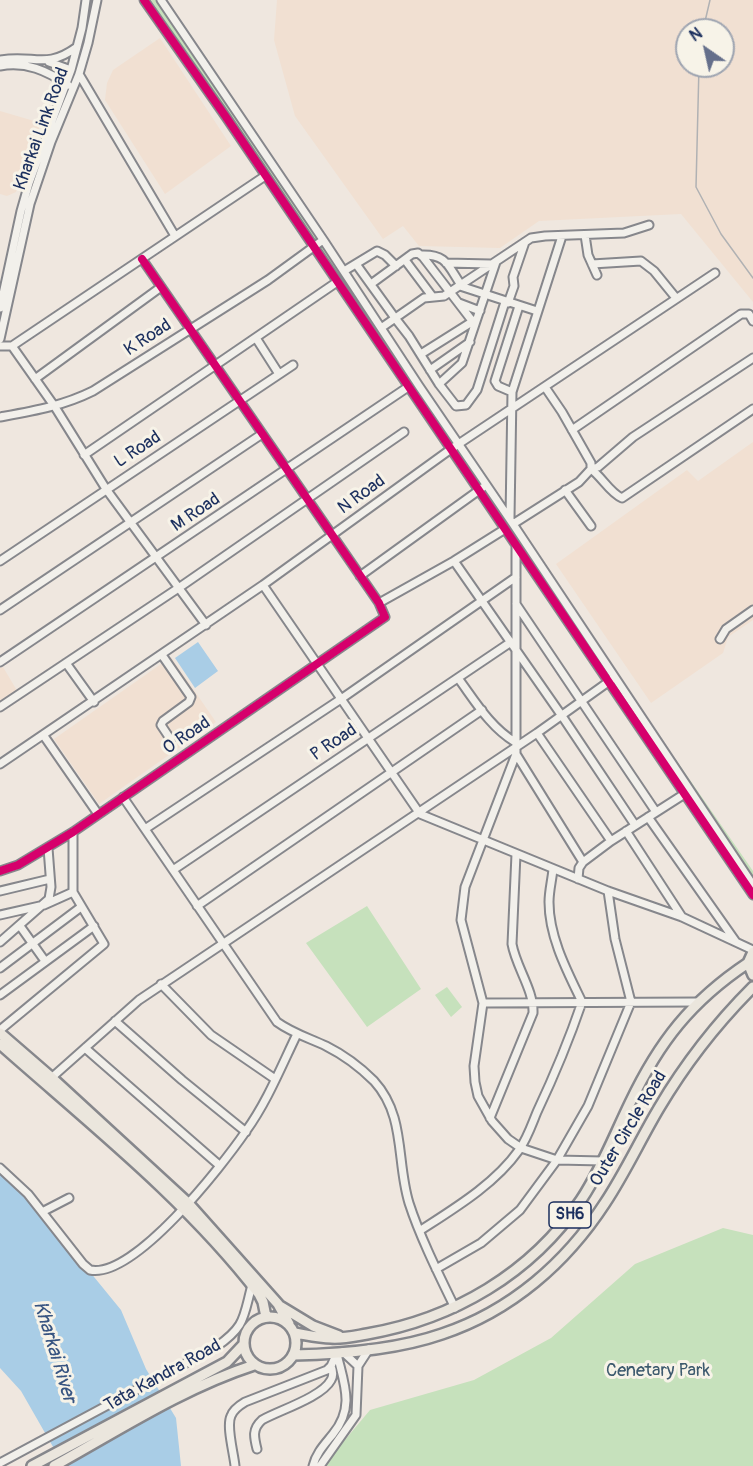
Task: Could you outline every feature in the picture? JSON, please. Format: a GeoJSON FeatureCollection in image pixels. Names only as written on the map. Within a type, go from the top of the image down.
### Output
{"type":"FeatureCollection","features":[{"type":"Feature","properties":{"kind":"main road"},"geometry":{"type":"LineString","coordinates":[[753,951],[748,963],[753,975]]}},
{"type":"Feature","properties":{"kind":"main road","name":"SH6"},"geometry":{"type":"LineString","coordinates":[[295,1333],[341,1338],[391,1330],[427,1320],[455,1308],[483,1294],[509,1275],[548,1241],[581,1201],[643,1077],[676,1025],[729,975],[748,963]]}},
{"type":"Feature","properties":{"kind":"main road","name":"Outer Circle Road"},"geometry":{"type":"LineString","coordinates":[[294,1356],[369,1349],[441,1335],[511,1301],[546,1274],[584,1233],[600,1210],[659,1108],[693,1057],[711,1033],[753,987]]}},
{"type":"Feature","properties":{"kind":"main road"},"geometry":{"type":"LineString","coordinates":[[0,1032],[49,1081],[185,1206],[278,1304],[313,1326],[341,1338],[340,1353]]}},
{"type":"Feature","properties":{"kind":"main road"},"geometry":{"type":"LineString","coordinates":[[0,1044],[49,1081]]}},
{"type":"Feature","properties":{"kind":"main road"},"geometry":{"type":"LineString","coordinates":[[185,1206],[252,1285],[263,1302],[266,1317]]}},
{"type":"Feature","properties":{"kind":"main road"},"geometry":{"type":"LineString","coordinates":[[278,1304],[295,1333],[297,1344],[294,1356],[287,1365],[276,1370],[265,1370],[254,1365],[243,1345],[250,1326],[266,1317],[274,1317],[289,1324]]}},
{"type":"Feature","properties":{"kind":"main road","name":"Tata Kandra Road"},"geometry":{"type":"LineString","coordinates":[[32,1466],[183,1390],[227,1362],[243,1345]]}},
{"type":"Feature","properties":{"kind":"main road"},"geometry":{"type":"LineString","coordinates":[[54,1466],[183,1390],[254,1365]]}},
{"type":"Feature","properties":{"kind":"street","name":"Kharkai Link Road"},"geometry":{"type":"LineString","coordinates":[[75,72],[86,0]]}},
{"type":"Feature","properties":{"kind":"street","name":"Kharkai Link Road"},"geometry":{"type":"LineString","coordinates":[[0,308],[29,183],[88,43],[97,0]]}},
{"type":"Feature","properties":{"kind":"street"},"geometry":{"type":"LineString","coordinates":[[144,0],[609,682],[753,885]]}},
{"type":"Feature","properties":{"kind":"street"},"geometry":{"type":"LineString","coordinates":[[161,0],[616,677],[753,895]]}},
{"type":"Feature","properties":{"kind":"street"},"geometry":{"type":"LineString","coordinates":[[46,61],[65,56],[78,46]]}},
{"type":"Feature","properties":{"kind":"street"},"geometry":{"type":"LineString","coordinates":[[0,60],[19,58],[46,61],[75,72],[175,236]]}},
{"type":"Feature","properties":{"kind":"street"},"geometry":{"type":"LineString","coordinates":[[0,66],[19,64],[31,66],[69,86]]}},
{"type":"Feature","properties":{"kind":"street","name":"Kharkai Link Road"},"geometry":{"type":"LineString","coordinates":[[0,339],[30,204],[69,86]]}},
{"type":"Feature","properties":{"kind":"street"},"geometry":{"type":"LineString","coordinates":[[0,346],[12,346],[265,176]]}},
{"type":"Feature","properties":{"kind":"street"},"geometry":{"type":"LineString","coordinates":[[381,328],[424,298],[444,296],[525,242],[537,237],[624,233],[649,225]]}},
{"type":"Feature","properties":{"kind":"street"},"geometry":{"type":"LineString","coordinates":[[512,521],[512,392],[562,236]]}},
{"type":"Feature","properties":{"kind":"street"},"geometry":{"type":"LineString","coordinates":[[585,236],[585,245],[597,275]]}},
{"type":"Feature","properties":{"kind":"street","name":"K Road"},"geometry":{"type":"LineString","coordinates":[[0,417],[55,407],[74,401],[93,391],[268,280],[323,240]]}},
{"type":"Feature","properties":{"kind":"street"},"geometry":{"type":"LineString","coordinates":[[356,264],[409,336],[439,384],[456,406],[461,407],[471,401],[477,390],[506,303],[514,286],[513,277],[525,242]]}},
{"type":"Feature","properties":{"kind":"street"},"geometry":{"type":"LineString","coordinates":[[344,272],[377,251],[385,255],[396,266]]}},
{"type":"Feature","properties":{"kind":"street"},"geometry":{"type":"LineString","coordinates":[[371,284],[415,253],[439,255],[461,286],[506,303],[537,311]]}},
{"type":"Feature","properties":{"kind":"street"},"geometry":{"type":"LineString","coordinates":[[421,255],[449,293],[475,320]]}},
{"type":"Feature","properties":{"kind":"street"},"geometry":{"type":"LineString","coordinates":[[142,259],[379,603],[505,529]]}},
{"type":"Feature","properties":{"kind":"street"},"geometry":{"type":"LineString","coordinates":[[405,260],[432,296]]}},
{"type":"Feature","properties":{"kind":"street"},"geometry":{"type":"LineString","coordinates":[[592,264],[641,261],[654,271],[676,298]]}},
{"type":"Feature","properties":{"kind":"street"},"geometry":{"type":"LineString","coordinates":[[446,263],[494,263]]}},
{"type":"Feature","properties":{"kind":"street"},"geometry":{"type":"LineString","coordinates":[[439,384],[462,363],[494,263]]}},
{"type":"Feature","properties":{"kind":"street","name":"N Road"},"geometry":{"type":"LineString","coordinates":[[0,764],[206,625],[451,449],[715,273]]}},
{"type":"Feature","properties":{"kind":"street"},"geometry":{"type":"LineString","coordinates":[[84,455],[338,282]]}},
{"type":"Feature","properties":{"kind":"street"},"geometry":{"type":"LineString","coordinates":[[35,379],[161,287]]}},
{"type":"Feature","properties":{"kind":"street"},"geometry":{"type":"LineString","coordinates":[[457,302],[480,310]]}},
{"type":"Feature","properties":{"kind":"street"},"geometry":{"type":"LineString","coordinates":[[512,392],[498,386],[495,381],[519,306]]}},
{"type":"Feature","properties":{"kind":"street"},"geometry":{"type":"LineString","coordinates":[[572,430],[741,314],[749,314],[753,321]]}},
{"type":"Feature","properties":{"kind":"street"},"geometry":{"type":"LineString","coordinates":[[421,354],[475,320]]}},
{"type":"Feature","properties":{"kind":"street"},"geometry":{"type":"LineString","coordinates":[[256,338],[279,374]]}},
{"type":"Feature","properties":{"kind":"street"},"geometry":{"type":"LineString","coordinates":[[430,370],[470,341]]}},
{"type":"Feature","properties":{"kind":"street"},"geometry":{"type":"LineString","coordinates":[[12,346],[55,407],[106,489],[206,625]]}},
{"type":"Feature","properties":{"kind":"street"},"geometry":{"type":"LineString","coordinates":[[512,521],[565,490],[633,437],[753,358]]}},
{"type":"Feature","properties":{"kind":"street","name":"L Road"},"geometry":{"type":"LineString","coordinates":[[0,561],[293,365]]}},
{"type":"Feature","properties":{"kind":"street","name":"M Road"},"geometry":{"type":"LineString","coordinates":[[0,662],[158,558],[408,387]]}},
{"type":"Feature","properties":{"kind":"street"},"geometry":{"type":"LineString","coordinates":[[545,387],[572,430],[591,464],[591,469],[618,497],[622,498],[753,409]]}},
{"type":"Feature","properties":{"kind":"street"},"geometry":{"type":"LineString","coordinates":[[0,707],[180,587],[404,432]]}},
{"type":"Feature","properties":{"kind":"street"},"geometry":{"type":"LineString","coordinates":[[0,610],[262,434]]}},
{"type":"Feature","properties":{"kind":"street"},"geometry":{"type":"LineString","coordinates":[[360,576],[486,484]]}},
{"type":"Feature","properties":{"kind":"street"},"geometry":{"type":"LineString","coordinates":[[565,490],[591,526]]}},
{"type":"Feature","properties":{"kind":"street"},"geometry":{"type":"LineString","coordinates":[[516,545],[513,644],[516,748],[465,887],[461,920],[483,1003],[474,1074],[478,1096],[490,1118],[508,1139],[521,1148],[557,1160],[603,1161]]}},
{"type":"Feature","properties":{"kind":"street"},"geometry":{"type":"LineString","coordinates":[[454,561],[635,825]]}},
{"type":"Feature","properties":{"kind":"street"},"geometry":{"type":"LineString","coordinates":[[145,829],[341,699],[516,577]]}},
{"type":"Feature","properties":{"kind":"street"},"geometry":{"type":"LineString","coordinates":[[263,585],[419,813],[608,891],[682,917],[753,951]]}},
{"type":"Feature","properties":{"kind":"street","name":"O Road"},"geometry":{"type":"LineString","coordinates":[[0,871],[18,865],[73,832],[385,617],[379,603]]}},
{"type":"Feature","properties":{"kind":"street"},"geometry":{"type":"LineString","coordinates":[[516,604],[656,812]]}},
{"type":"Feature","properties":{"kind":"street"},"geometry":{"type":"LineString","coordinates":[[720,639],[726,629],[753,610]]}},
{"type":"Feature","properties":{"kind":"street","name":"P Road"},"geometry":{"type":"LineString","coordinates":[[172,870],[458,678],[513,644]]}},
{"type":"Feature","properties":{"kind":"street"},"geometry":{"type":"LineString","coordinates":[[162,655],[191,697],[189,702],[161,725],[171,740]]}},
{"type":"Feature","properties":{"kind":"street"},"geometry":{"type":"LineString","coordinates":[[66,663],[94,702]]}},
{"type":"Feature","properties":{"kind":"street"},"geometry":{"type":"LineString","coordinates":[[49,1081],[139,1000],[161,984],[223,945],[516,748],[616,677]]}},
{"type":"Feature","properties":{"kind":"street"},"geometry":{"type":"LineString","coordinates":[[458,678],[496,728],[516,748],[583,862]]}},
{"type":"Feature","properties":{"kind":"street"},"geometry":{"type":"LineString","coordinates":[[197,906],[482,710]]}},
{"type":"Feature","properties":{"kind":"street"},"geometry":{"type":"LineString","coordinates":[[537,733],[611,841]]}},
{"type":"Feature","properties":{"kind":"street"},"geometry":{"type":"LineString","coordinates":[[44,736],[98,814]]}},
{"type":"Feature","properties":{"kind":"street"},"geometry":{"type":"LineString","coordinates":[[578,879],[579,868],[583,862],[687,792]]}},
{"type":"Feature","properties":{"kind":"street"},"geometry":{"type":"LineString","coordinates":[[123,797],[276,1022],[350,1060],[384,1093],[395,1116],[406,1194],[436,1269],[455,1308]]}},
{"type":"Feature","properties":{"kind":"street"},"geometry":{"type":"LineString","coordinates":[[648,817],[737,943]]}},
{"type":"Feature","properties":{"kind":"street"},"geometry":{"type":"LineString","coordinates":[[626,831],[682,917]]}},
{"type":"Feature","properties":{"kind":"street"},"geometry":{"type":"LineString","coordinates":[[0,1032],[104,944],[73,892],[73,832]]}},
{"type":"Feature","properties":{"kind":"street"},"geometry":{"type":"LineString","coordinates":[[0,942],[3,937],[44,905],[51,893],[48,848]]}},
{"type":"Feature","properties":{"kind":"street"},"geometry":{"type":"LineString","coordinates":[[490,1118],[533,1012],[533,1003],[515,959],[512,944],[516,854]]}},
{"type":"Feature","properties":{"kind":"street"},"geometry":{"type":"LineString","coordinates":[[421,1230],[482,1187],[521,1148],[551,1082],[582,1002],[556,942],[549,902],[553,869]]}},
{"type":"Feature","properties":{"kind":"street"},"geometry":{"type":"LineString","coordinates":[[0,891],[50,879]]}},
{"type":"Feature","properties":{"kind":"street"},"geometry":{"type":"LineString","coordinates":[[436,1269],[492,1235],[528,1201],[557,1160],[588,1106],[631,1002],[615,939],[608,891]]}},
{"type":"Feature","properties":{"kind":"street"},"geometry":{"type":"LineString","coordinates":[[0,915],[44,905],[73,892]]}},
{"type":"Feature","properties":{"kind":"street"},"geometry":{"type":"LineString","coordinates":[[0,968],[81,907]]}},
{"type":"Feature","properties":{"kind":"street"},"geometry":{"type":"LineString","coordinates":[[20,926],[45,961]]}},
{"type":"Feature","properties":{"kind":"street"},"geometry":{"type":"LineString","coordinates":[[0,995],[94,926]]}},
{"type":"Feature","properties":{"kind":"street"},"geometry":{"type":"LineString","coordinates":[[161,984],[211,1035],[275,1079]]}},
{"type":"Feature","properties":{"kind":"street"},"geometry":{"type":"LineString","coordinates":[[483,1003],[698,1002]]}},
{"type":"Feature","properties":{"kind":"street"},"geometry":{"type":"LineString","coordinates":[[115,1021],[246,1132]]}},
{"type":"Feature","properties":{"kind":"street"},"geometry":{"type":"LineString","coordinates":[[0,1168],[20,1185],[83,1264],[90,1270],[98,1272],[112,1267],[151,1240],[175,1219],[246,1132],[263,1104],[297,1034]]}},
{"type":"Feature","properties":{"kind":"street"},"geometry":{"type":"LineString","coordinates":[[85,1048],[219,1165]]}},
{"type":"Feature","properties":{"kind":"street"},"geometry":{"type":"LineString","coordinates":[[42,1212],[69,1198]]}},
{"type":"Feature","properties":{"kind":"street"},"geometry":{"type":"LineString","coordinates":[[3,1462],[216,1347],[234,1335],[243,1321],[252,1285]]}},
{"type":"Feature","properties":{"kind":"street"},"geometry":{"type":"LineString","coordinates":[[320,1466],[353,1422],[356,1414],[358,1366],[369,1349]]}},
{"type":"Feature","properties":{"kind":"street"},"geometry":{"type":"LineString","coordinates":[[340,1353],[358,1366]]}},
{"type":"Feature","properties":{"kind":"street"},"geometry":{"type":"LineString","coordinates":[[235,1466],[229,1425],[231,1414],[245,1402],[327,1370],[340,1353]]}},
{"type":"Feature","properties":{"kind":"street"},"geometry":{"type":"LineString","coordinates":[[313,1466],[318,1452],[342,1421],[347,1402],[340,1353]]}},
{"type":"Feature","properties":{"kind":"street"},"geometry":{"type":"LineString","coordinates":[[257,1449],[254,1430],[257,1424],[322,1389],[331,1380],[333,1373],[331,1366]]}},
{"type":"Feature","properties":{"kind":"street"},"geometry":{"type":"LineString","coordinates":[[347,1402],[357,1401]]}},
{"type":"Feature","properties":{"kind":"shaded area"},"geometry":{"type":"Polygon","coordinates":[[[277,0],[753,0],[753,302],[681,214],[539,221],[500,248],[419,246],[403,226],[383,239],[295,116],[274,40],[277,0]]]}},
{"type":"Feature","properties":{"kind":"shaded area"},"geometry":{"type":"Polygon","coordinates":[[[160,38],[231,146],[165,194],[105,100],[107,83],[113,70],[160,38]]]}},
{"type":"Feature","properties":{"kind":"shaded area"},"geometry":{"type":"Polygon","coordinates":[[[0,111],[41,123],[16,192],[7,196],[0,194],[0,111]]]}},
{"type":"Feature","properties":{"kind":"shaded area"},"geometry":{"type":"Polygon","coordinates":[[[753,442],[753,620],[728,637],[723,653],[651,703],[556,564],[687,470],[698,481],[753,442]]]}},
{"type":"Feature","properties":{"kind":"shaded area"},"geometry":{"type":"Polygon","coordinates":[[[171,657],[216,722],[99,804],[54,739],[171,657]]]}},
{"type":"Feature","properties":{"kind":"shaded area"},"geometry":{"type":"Polygon","coordinates":[[[3,667],[19,694],[0,708],[0,668],[3,667]]]}},
{"type":"Feature","properties":{"kind":"green space"},"geometry":{"type":"Polygon","coordinates":[[[151,0],[156,0],[455,441],[453,442],[151,0]]]}},
{"type":"Feature","properties":{"kind":"green space"},"geometry":{"type":"Polygon","coordinates":[[[459,451],[462,451],[753,871],[753,884],[459,451]]]}},
{"type":"Feature","properties":{"kind":"green space"},"geometry":{"type":"Polygon","coordinates":[[[367,906],[421,989],[367,1027],[306,943],[367,906]]]}},
{"type":"Feature","properties":{"kind":"green space"},"geometry":{"type":"Polygon","coordinates":[[[447,987],[462,1007],[451,1017],[435,995],[447,987]]]}},
{"type":"Feature","properties":{"kind":"green space","name":"Cenetary Park"},"geometry":{"type":"Polygon","coordinates":[[[723,1228],[753,1235],[753,1466],[323,1466],[370,1410],[474,1380],[551,1338],[635,1264],[723,1228]]]}},
{"type":"Feature","properties":{"kind":"water"},"geometry":{"type":"Polygon","coordinates":[[[198,642],[218,671],[195,688],[175,658],[198,642]]]}},
{"type":"Feature","properties":{"kind":"water","name":"Kharkai River"},"geometry":{"type":"Polygon","coordinates":[[[0,1171],[19,1185],[121,1310],[146,1369],[176,1418],[181,1466],[64,1466],[21,1391],[0,1368],[0,1171]]]}},
{"type":"Feature","properties":{"kind":"railway"},"geometry":{"type":"LineString","coordinates":[[706,18],[710,0]]}},
{"type":"Feature","properties":{"kind":"railway"},"geometry":{"type":"LineString","coordinates":[[699,78],[696,187],[721,234],[753,278]]}},
{"type":"Feature","properties":{"kind":"cycle path"},"geometry":{"type":"LineString","coordinates":[[144,0],[226,117],[753,895]]}},
{"type":"Feature","properties":{"kind":"cycle path"},"geometry":{"type":"LineString","coordinates":[[0,871],[18,865],[73,832],[385,617],[379,603],[142,259]]}}]}
